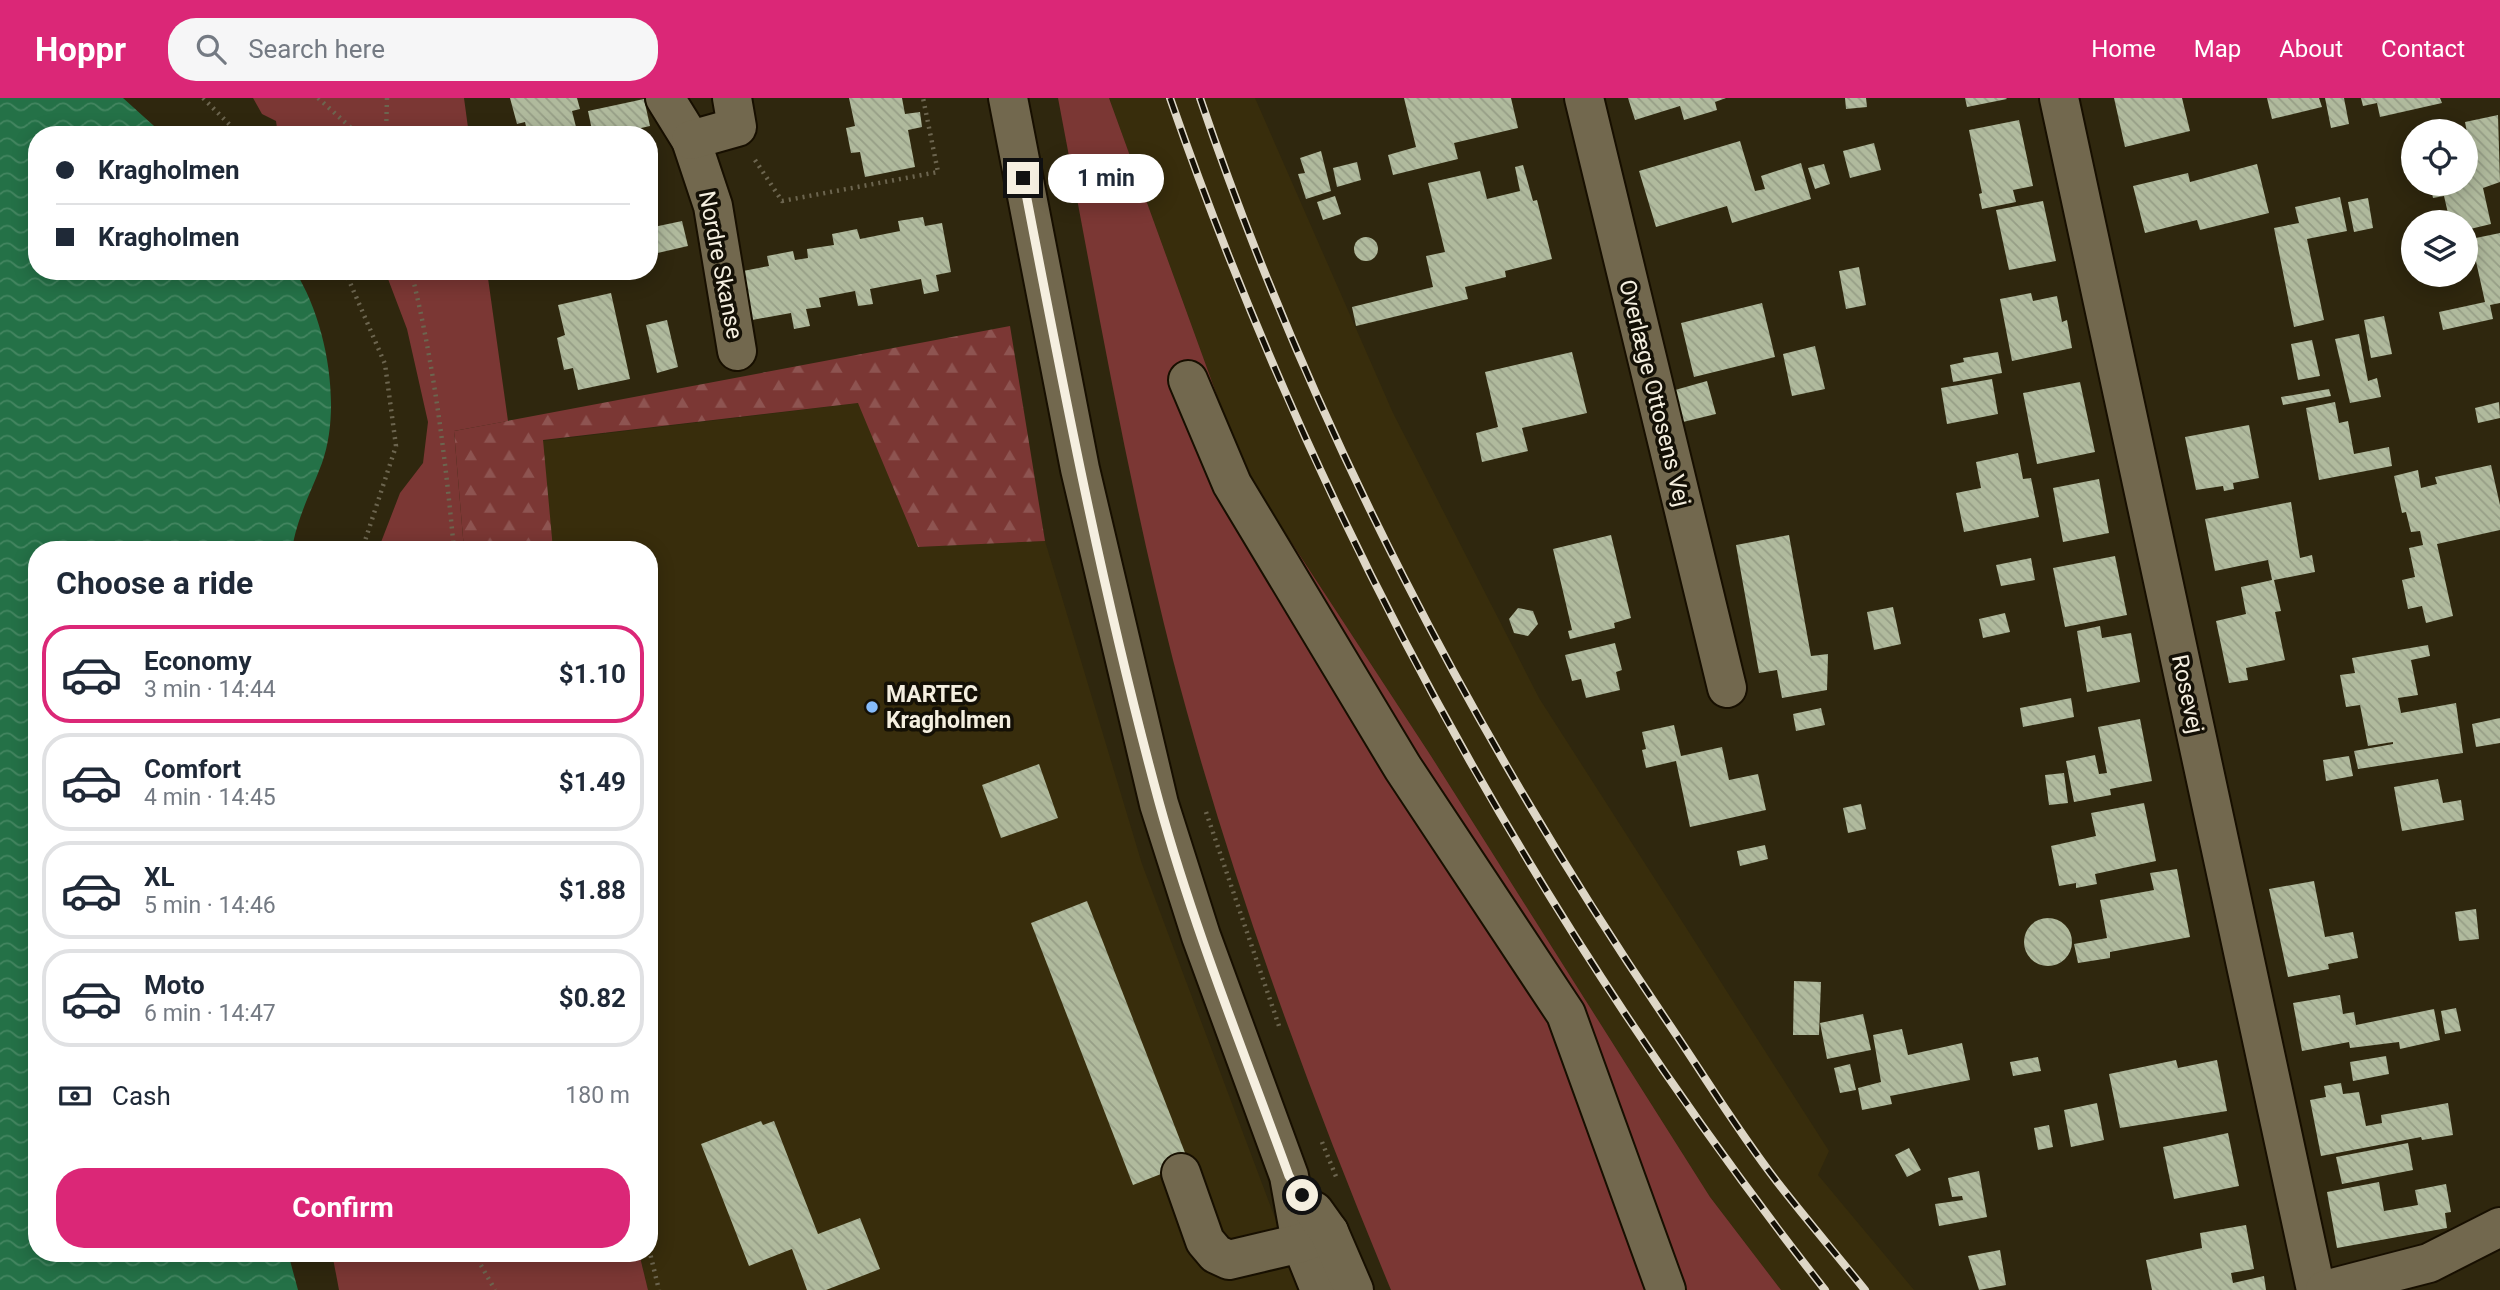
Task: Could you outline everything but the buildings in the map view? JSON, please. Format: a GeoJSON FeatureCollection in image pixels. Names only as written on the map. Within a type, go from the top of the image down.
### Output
{"type":"FeatureCollection","features":[{"type":"Feature","properties":{"kind":"street","name":"Nordre Skanse"},"geometry":{"type":"LineString","coordinates":[[665,98],[691,140],[713,206],[737,351]]}},
{"type":"Feature","properties":{"kind":"street"},"geometry":{"type":"LineString","coordinates":[[1007,98],[1080,469],[1159,804],[1200,936],[1289,1176],[1315,1238],[1354,1290]]}},
{"type":"Feature","properties":{"kind":"street","name":"Overlæge Ottosens Vej"},"geometry":{"type":"LineString","coordinates":[[1584,98],[1727,688]]}},
{"type":"Feature","properties":{"kind":"street","name":"Rosevej"},"geometry":{"type":"LineString","coordinates":[[2059,98],[2316,1290]]}},
{"type":"Feature","properties":{"kind":"street"},"geometry":{"type":"LineString","coordinates":[[691,140],[735,113]]}},
{"type":"Feature","properties":{"kind":"street"},"geometry":{"type":"LineString","coordinates":[[1188,380],[1232,484],[1404,768],[1566,1014],[1666,1290]]}},
{"type":"Feature","properties":{"kind":"street"},"geometry":{"type":"LineString","coordinates":[[1181,1173],[1205,1241],[1216,1254],[1229,1259],[1315,1238]]}},
{"type":"Feature","properties":{"kind":"street"},"geometry":{"type":"LineString","coordinates":[[2325,1290],[2429,1263],[2500,1227]]}},
{"type":"Feature","properties":{"kind":"street"},"geometry":{"type":"LineString","coordinates":[[1315,1238],[1320,1290]]}},
{"type":"Feature","properties":{"kind":"path"},"geometry":{"type":"LineString","coordinates":[[203,98],[231,126]]}},
{"type":"Feature","properties":{"kind":"path"},"geometry":{"type":"LineString","coordinates":[[318,98],[349,126]]}},
{"type":"Feature","properties":{"kind":"path"},"geometry":{"type":"LineString","coordinates":[[386,126],[387,98]]}},
{"type":"Feature","properties":{"kind":"path"},"geometry":{"type":"LineString","coordinates":[[735,113],[744,144],[782,201],[938,172],[923,98]]}},
{"type":"Feature","properties":{"kind":"path"},"geometry":{"type":"LineString","coordinates":[[349,280],[385,364],[396,446],[365,541]]}},
{"type":"Feature","properties":{"kind":"path"},"geometry":{"type":"LineString","coordinates":[[413,280],[425,327],[443,431],[453,541]]}},
{"type":"Feature","properties":{"kind":"path"},"geometry":{"type":"LineString","coordinates":[[1204,807],[1283,1038]]}},
{"type":"Feature","properties":{"kind":"path"},"geometry":{"type":"LineString","coordinates":[[1321,1140],[1342,1190]]}},
{"type":"Feature","properties":{"kind":"path"},"geometry":{"type":"LineString","coordinates":[[479,1262],[495,1290]]}},
{"type":"Feature","properties":{"kind":"path"},"geometry":{"type":"LineString","coordinates":[[652,1262],[659,1290]]}},
{"type":"Feature","properties":{"kind":"shaded area"},"geometry":{"type":"Polygon","coordinates":[[[1109,98],[1255,98],[1393,413],[1539,698],[1829,1151],[1818,1175],[1914,1290],[1781,1290],[1710,1197],[1431,756],[1244,470],[1109,98]]]}},
{"type":"Feature","properties":{"kind":"shaded area","name":"MARTEC Kragholmen"},"geometry":{"type":"Polygon","coordinates":[[[859,403],[918,547],[1045,541],[1142,864],[1302,1290],[648,1290],[641,1262],[658,1262],[658,541],[552,541],[542,441],[859,403]]]}},
{"type":"Feature","properties":{"kind":"green space"},"geometry":{"type":"Polygon","coordinates":[[[253,98],[464,98],[468,126],[277,126],[276,121],[262,114],[253,98]]]}},
{"type":"Feature","properties":{"kind":"green space"},"geometry":{"type":"Polygon","coordinates":[[[1058,98],[1109,98],[1244,470],[1431,756],[1710,1197],[1781,1290],[1391,1290],[1271,979],[1195,740],[1140,521],[1058,98]]]}},
{"type":"Feature","properties":{"kind":"green space"},"geometry":{"type":"Polygon","coordinates":[[[388,280],[488,280],[508,421],[454,431],[463,541],[381,541],[400,493],[423,463],[428,422],[407,329],[388,280]]]}},
{"type":"Feature","properties":{"kind":"green space"},"geometry":{"type":"Polygon","coordinates":[[[1010,326],[1045,541],[918,547],[858,403],[543,440],[552,541],[463,541],[454,431],[1010,326]]]}},
{"type":"Feature","properties":{"kind":"green space"},"geometry":{"type":"Polygon","coordinates":[[[334,1262],[641,1262],[648,1290],[339,1290],[334,1262]]]}},
{"type":"Feature","properties":{"kind":"water"},"geometry":{"type":"Polygon","coordinates":[[[0,98],[123,98],[154,126],[28,126],[28,280],[300,280],[316,315],[323,339],[331,391],[331,417],[322,463],[301,515],[294,541],[28,541],[28,1262],[290,1262],[298,1290],[0,1290],[0,98]]]}},
{"type":"Feature","properties":{"kind":"railway"},"geometry":{"type":"LineString","coordinates":[[1170,98],[1230,259],[1296,417],[1369,571],[1448,721],[1533,868],[1624,1012],[1722,1153],[1825,1290]]}},
{"type":"Feature","properties":{"kind":"railway"},"geometry":{"type":"LineString","coordinates":[[1200,98],[1244,220],[1293,341],[1346,460],[1403,577],[1465,692],[1529,805],[1598,916],[1722,1105],[1778,1183],[1865,1290]]}},
{"type":"Feature","properties":{"kind":"place","name":"MARTEC Kragholmen"},"geometry":{"type":"Point","coordinates":[872,707]}},
{"type":"Feature","properties":{"kind":"route"},"geometry":{"type":"LineString","coordinates":[[1023,178],[1080,469],[1129,686],[1159,804],[1200,936],[1289,1176],[1302,1195]]}}]}
